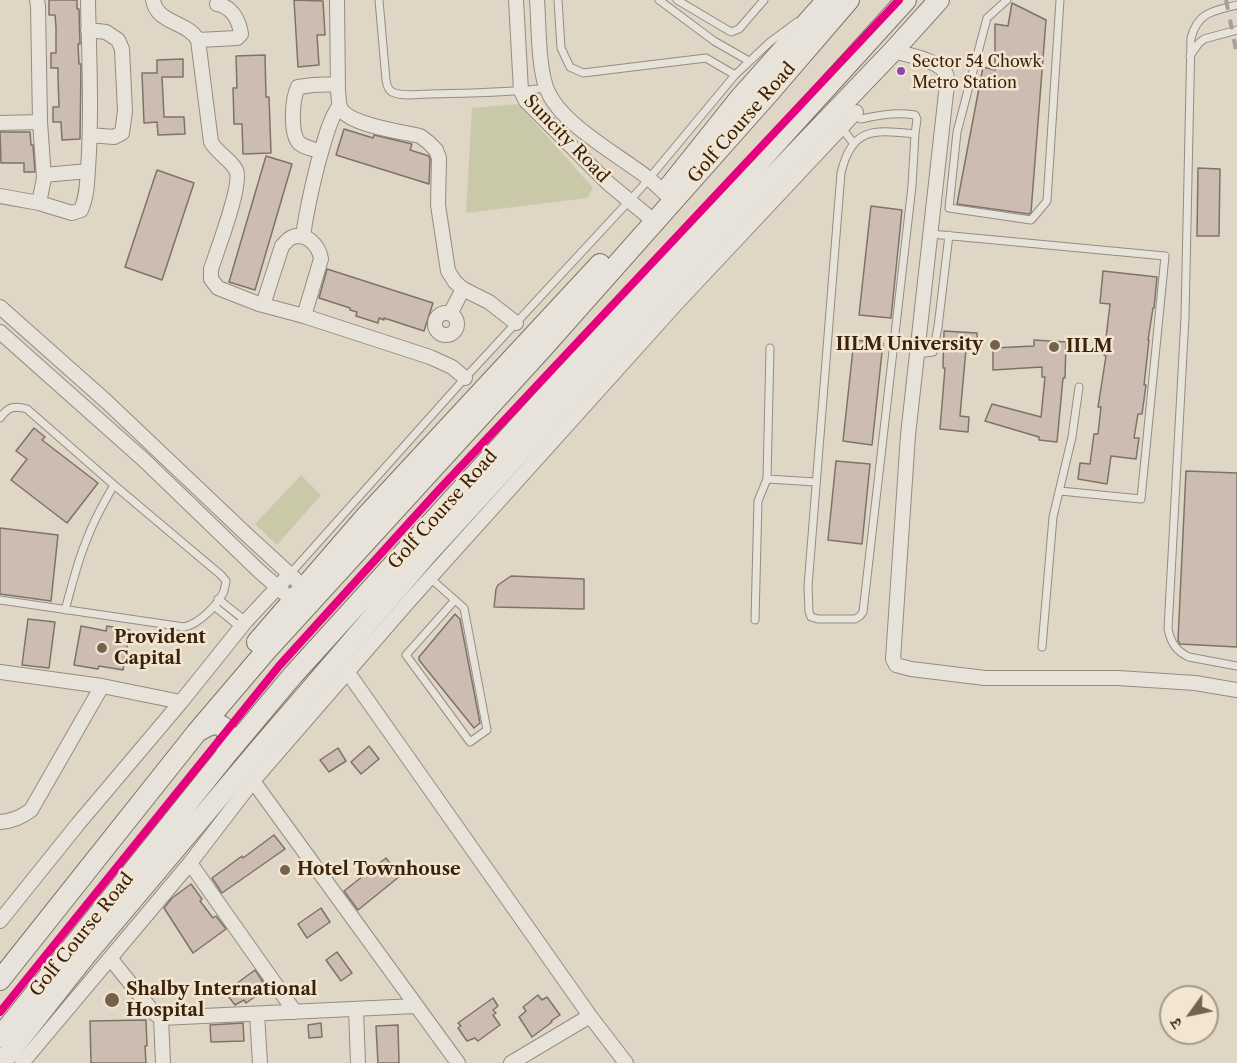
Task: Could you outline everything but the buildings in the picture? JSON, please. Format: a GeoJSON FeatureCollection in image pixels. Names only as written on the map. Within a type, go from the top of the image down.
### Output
{"type":"FeatureCollection","features":[{"type":"Feature","properties":{"kind":"main road","name":"Golf Course Road"},"geometry":{"type":"LineString","coordinates":[[0,980],[197,732],[372,522],[541,350],[668,197],[770,93],[849,0]]}},
{"type":"Feature","properties":{"kind":"main road","name":"Golf Course Road"},"geometry":{"type":"LineString","coordinates":[[0,1038],[226,755],[321,643],[422,546],[742,181],[906,0]]}},
{"type":"Feature","properties":{"kind":"main road"},"geometry":{"type":"LineString","coordinates":[[1,1063],[55,1010],[109,928],[343,665],[422,546],[733,219],[854,109],[893,51],[939,0]]}},
{"type":"Feature","properties":{"kind":"main road"},"geometry":{"type":"LineString","coordinates":[[668,197],[739,99],[823,5]]}},
{"type":"Feature","properties":{"kind":"main road"},"geometry":{"type":"LineString","coordinates":[[733,219],[742,181]]}},
{"type":"Feature","properties":{"kind":"main road"},"geometry":{"type":"LineString","coordinates":[[0,958],[296,587],[372,522]]}},
{"type":"Feature","properties":{"kind":"main road"},"geometry":{"type":"LineString","coordinates":[[197,732],[211,725],[218,725],[226,731],[229,741],[226,755]]}},
{"type":"Feature","properties":{"kind":"street"},"geometry":{"type":"LineString","coordinates":[[37,0],[40,122],[44,175],[39,203]]}},
{"type":"Feature","properties":{"kind":"street"},"geometry":{"type":"LineString","coordinates":[[0,196],[39,203],[72,213],[81,210],[86,191],[90,135],[88,0]]}},
{"type":"Feature","properties":{"kind":"street"},"geometry":{"type":"LineString","coordinates":[[153,0],[155,9],[161,15],[194,33],[198,40],[211,142],[237,172],[236,193],[211,269],[211,279],[218,288],[263,305],[430,357],[452,367],[465,378]]}},
{"type":"Feature","properties":{"kind":"street"},"geometry":{"type":"LineString","coordinates":[[337,0],[338,84],[339,105],[342,111],[349,118],[359,122],[420,136],[436,150],[439,158],[438,205],[448,271],[463,289],[489,302],[516,323]]}},
{"type":"Feature","properties":{"kind":"street","name":"Suncity Road"},"geometry":{"type":"LineString","coordinates":[[516,0],[521,91],[530,106],[608,183],[651,218]]}},
{"type":"Feature","properties":{"kind":"street","name":"Suncity Road"},"geometry":{"type":"LineString","coordinates":[[537,0],[542,75],[554,102],[575,125],[649,179],[668,197]]}},
{"type":"Feature","properties":{"kind":"street"},"geometry":{"type":"LineString","coordinates":[[198,40],[237,38],[241,34],[240,26],[233,14],[226,6],[218,4]]}},
{"type":"Feature","properties":{"kind":"street"},"geometry":{"type":"LineString","coordinates":[[88,30],[106,32],[118,40],[122,49],[125,111],[122,134],[114,137],[90,135]]}},
{"type":"Feature","properties":{"kind":"street"},"geometry":{"type":"LineString","coordinates":[[893,51],[934,64],[944,70],[947,84],[908,435],[892,659],[896,664],[911,669],[985,678],[1118,678],[1195,683],[1237,690]]}},
{"type":"Feature","properties":{"kind":"street"},"geometry":{"type":"LineString","coordinates":[[321,152],[303,146],[297,141],[294,134],[295,94],[298,87],[338,84]]}},
{"type":"Feature","properties":{"kind":"street"},"geometry":{"type":"LineString","coordinates":[[303,237],[321,152],[330,123],[339,105]]}},
{"type":"Feature","properties":{"kind":"street"},"geometry":{"type":"LineString","coordinates":[[22,1063],[55,1010],[110,958],[190,863],[343,665],[430,578],[676,304],[841,127],[854,109]]}},
{"type":"Feature","properties":{"kind":"street"},"geometry":{"type":"LineString","coordinates":[[0,123],[40,122]]}},
{"type":"Feature","properties":{"kind":"street"},"geometry":{"type":"LineString","coordinates":[[44,175],[88,171]]}},
{"type":"Feature","properties":{"kind":"street"},"geometry":{"type":"LineString","coordinates":[[263,305],[282,246],[288,239],[303,237],[317,245],[321,259],[304,316]]}},
{"type":"Feature","properties":{"kind":"street"},"geometry":{"type":"LineString","coordinates":[[430,357],[442,334],[437,329],[436,322],[443,314],[450,314],[463,289]]}},
{"type":"Feature","properties":{"kind":"street"},"geometry":{"type":"LineString","coordinates":[[0,307],[155,447],[246,534],[296,587]]}},
{"type":"Feature","properties":{"kind":"street"},"geometry":{"type":"LineString","coordinates":[[0,332],[144,460],[277,587],[296,587]]}},
{"type":"Feature","properties":{"kind":"street"},"geometry":{"type":"LineString","coordinates":[[96,417],[107,402]]}},
{"type":"Feature","properties":{"kind":"street"},"geometry":{"type":"LineString","coordinates":[[144,460],[155,447]]}},
{"type":"Feature","properties":{"kind":"street"},"geometry":{"type":"LineString","coordinates":[[0,921],[181,702],[238,620],[277,587],[296,587]]}},
{"type":"Feature","properties":{"kind":"street"},"geometry":{"type":"LineString","coordinates":[[343,665],[590,1017],[626,1063]]}},
{"type":"Feature","properties":{"kind":"street"},"geometry":{"type":"LineString","coordinates":[[0,672],[102,686],[181,702]]}},
{"type":"Feature","properties":{"kind":"street"},"geometry":{"type":"LineString","coordinates":[[0,822],[20,818],[31,810],[102,686]]}},
{"type":"Feature","properties":{"kind":"street"},"geometry":{"type":"LineString","coordinates":[[253,781],[458,1063]]}},
{"type":"Feature","properties":{"kind":"street"},"geometry":{"type":"LineString","coordinates":[[190,863],[295,1012]]}},
{"type":"Feature","properties":{"kind":"street"},"geometry":{"type":"LineString","coordinates":[[110,958],[154,1013],[161,1018],[416,1006]]}},
{"type":"Feature","properties":{"kind":"street"},"geometry":{"type":"LineString","coordinates":[[356,1009],[358,1063]]}},
{"type":"Feature","properties":{"kind":"street"},"geometry":{"type":"LineString","coordinates":[[257,1014],[260,1063]]}},
{"type":"Feature","properties":{"kind":"street"},"geometry":{"type":"LineString","coordinates":[[510,1063],[590,1017]]}},
{"type":"Feature","properties":{"kind":"street"},"geometry":{"type":"LineString","coordinates":[[161,1018],[163,1063]]}},
{"type":"Feature","properties":{"kind":"lane"},"geometry":{"type":"LineString","coordinates":[[379,0],[386,80],[392,92],[405,94],[521,91],[546,88]]}},
{"type":"Feature","properties":{"kind":"lane"},"geometry":{"type":"LineString","coordinates":[[558,0],[561,48],[570,67],[583,73],[706,58],[735,75]]}},
{"type":"Feature","properties":{"kind":"lane"},"geometry":{"type":"LineString","coordinates":[[659,0],[714,41],[749,62]]}},
{"type":"Feature","properties":{"kind":"lane"},"geometry":{"type":"LineString","coordinates":[[677,0],[731,32],[739,29],[764,0]]}},
{"type":"Feature","properties":{"kind":"lane"},"geometry":{"type":"LineString","coordinates":[[1007,0],[987,18],[957,132],[949,207],[1031,220],[1047,201],[1060,0]]}},
{"type":"Feature","properties":{"kind":"lane"},"geometry":{"type":"LineString","coordinates":[[296,587],[465,378],[649,179],[735,75],[770,42],[823,5]]}},
{"type":"Feature","properties":{"kind":"lane"},"geometry":{"type":"LineString","coordinates":[[1237,5],[1204,15],[1194,28],[1191,38],[1185,317],[1168,629],[1175,647],[1189,657],[1237,666]]}},
{"type":"Feature","properties":{"kind":"lane"},"geometry":{"type":"LineString","coordinates":[[1190,56],[1204,39],[1237,30]]}},
{"type":"Feature","properties":{"kind":"lane"},"geometry":{"type":"LineString","coordinates":[[854,109],[863,119],[884,114],[915,115],[917,119],[912,186],[863,612],[855,619],[818,619],[812,617],[809,612],[808,586],[841,173],[854,144],[867,134],[876,131],[915,134]]}},
{"type":"Feature","properties":{"kind":"lane"},"geometry":{"type":"LineString","coordinates":[[854,109],[867,134]]}},
{"type":"Feature","properties":{"kind":"lane"},"geometry":{"type":"LineString","coordinates":[[841,127],[854,144]]}},
{"type":"Feature","properties":{"kind":"lane"},"geometry":{"type":"LineString","coordinates":[[931,234],[1165,256],[1141,499],[1060,490]]}},
{"type":"Feature","properties":{"kind":"lane"},"geometry":{"type":"LineString","coordinates":[[917,354],[933,352],[949,236]]}},
{"type":"Feature","properties":{"kind":"lane"},"geometry":{"type":"LineString","coordinates":[[755,620],[758,501],[767,479],[770,348]]}},
{"type":"Feature","properties":{"kind":"lane"},"geometry":{"type":"LineString","coordinates":[[1042,647],[1053,517],[1072,437],[1079,387]]}},
{"type":"Feature","properties":{"kind":"lane"},"geometry":{"type":"LineString","coordinates":[[0,418],[10,408],[18,406],[27,409],[226,581],[224,591],[216,602],[197,622],[184,627],[0,600]]}},
{"type":"Feature","properties":{"kind":"lane"},"geometry":{"type":"LineString","coordinates":[[767,479],[816,482]]}},
{"type":"Feature","properties":{"kind":"lane"},"geometry":{"type":"LineString","coordinates":[[65,610],[77,565],[87,539],[114,485]]}},
{"type":"Feature","properties":{"kind":"lane"},"geometry":{"type":"LineString","coordinates":[[430,578],[455,600],[464,608],[487,730],[470,742],[406,655],[455,600]]}},
{"type":"Feature","properties":{"kind":"lane"},"geometry":{"type":"LineString","coordinates":[[216,602],[238,620]]}},
{"type":"Feature","properties":{"kind":"green space"},"geometry":{"type":"Polygon","coordinates":[[[518,104],[593,188],[587,198],[466,213],[472,108],[518,104]]]}},
{"type":"Feature","properties":{"kind":"green space"},"geometry":{"type":"Polygon","coordinates":[[[301,475],[321,495],[277,545],[255,524],[301,475]]]}},
{"type":"Feature","properties":{"kind":"railway"},"geometry":{"type":"LineString","coordinates":[[1226,0],[1237,55]]}},
{"type":"Feature","properties":{"kind":"transit line"},"geometry":{"type":"LineString","coordinates":[[0,1012],[279,666],[435,494],[899,0]]}},
{"type":"Feature","properties":{"kind":"place","name":"Sector 54 Chowk Metro Station"},"geometry":{"type":"Point","coordinates":[901,71]}},
{"type":"Feature","properties":{"kind":"place","name":"IILM University"},"geometry":{"type":"Point","coordinates":[995,345]}},
{"type":"Feature","properties":{"kind":"place","name":"IILM"},"geometry":{"type":"Point","coordinates":[1054,347]}},
{"type":"Feature","properties":{"kind":"place","name":"Provident Capital"},"geometry":{"type":"Point","coordinates":[102,648]}},
{"type":"Feature","properties":{"kind":"place","name":"Hotel Townhouse"},"geometry":{"type":"Point","coordinates":[285,870]}},
{"type":"Feature","properties":{"kind":"place","name":"Shalby International Hospital"},"geometry":{"type":"Point","coordinates":[112,1000]}}]}
